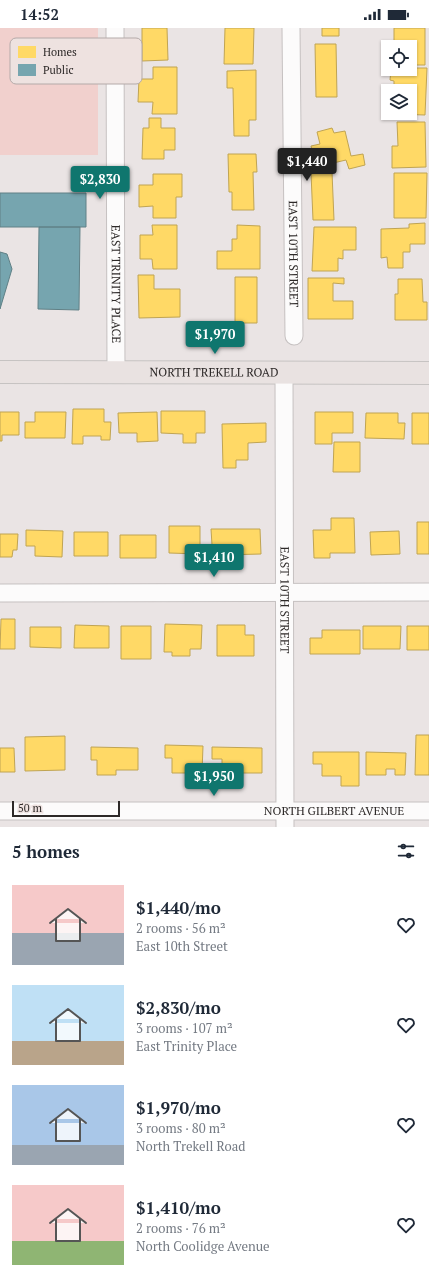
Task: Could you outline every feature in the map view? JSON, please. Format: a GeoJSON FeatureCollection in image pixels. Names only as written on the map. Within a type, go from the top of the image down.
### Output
{"type":"FeatureCollection","features":[{"type":"Feature","properties":{"kind":"main road","name":"NORTH TREKELL ROAD"},"geometry":{"type":"LineString","coordinates":[[0,372],[429,373]]}},
{"type":"Feature","properties":{"kind":"street","name":"EAST TRINITY PLACE"},"geometry":{"type":"LineString","coordinates":[[115,28],[115,38]]}},
{"type":"Feature","properties":{"kind":"street","name":"EAST 10TH STREET"},"geometry":{"type":"LineString","coordinates":[[291,28],[294,336]]}},
{"type":"Feature","properties":{"kind":"street","name":"EAST TRINITY PLACE"},"geometry":{"type":"LineString","coordinates":[[115,84],[116,372]]}},
{"type":"Feature","properties":{"kind":"street","name":"EAST 10TH STREET"},"geometry":{"type":"LineString","coordinates":[[284,372],[285,819]]}},
{"type":"Feature","properties":{"kind":"street"},"geometry":{"type":"LineString","coordinates":[[0,593],[429,592]]}},
{"type":"Feature","properties":{"kind":"street","name":"NORTH GILBERT AVENUE"},"geometry":{"type":"LineString","coordinates":[[0,811],[285,819],[429,811]]}},
{"type":"Feature","properties":{"kind":"shaded area"},"geometry":{"type":"Polygon","coordinates":[[[0,28],[98,28],[98,38],[10,38],[10,84],[98,84],[98,155],[0,155],[0,28]]]}},
{"type":"Feature","properties":{"kind":"building: Homes"},"geometry":{"type":"Polygon","coordinates":[[[142,28],[167,28],[168,60],[142,61],[142,28]]]}},
{"type":"Feature","properties":{"kind":"building: Homes"},"geometry":{"type":"Polygon","coordinates":[[[225,28],[254,28],[253,64],[224,64],[225,28]]]}},
{"type":"Feature","properties":{"kind":"building: Homes"},"geometry":{"type":"Polygon","coordinates":[[[322,28],[339,28],[339,36],[322,36],[322,28]]]}},
{"type":"Feature","properties":{"kind":"building: Homes"},"geometry":{"type":"Polygon","coordinates":[[[394,28],[425,28],[425,65],[417,65],[417,40],[394,40],[394,28]]]}},
{"type":"Feature","properties":{"kind":"building: Homes"},"geometry":{"type":"Polygon","coordinates":[[[315,44],[336,44],[337,97],[316,97],[315,44]]]}},
{"type":"Feature","properties":{"kind":"building: Homes"},"geometry":{"type":"Polygon","coordinates":[[[153,67],[177,67],[177,114],[152,114],[153,102],[138,102],[139,84],[142,84],[142,79],[153,79],[153,67]]]}},
{"type":"Feature","properties":{"kind":"building: Homes"},"geometry":{"type":"Polygon","coordinates":[[[417,68],[427,68],[425,115],[417,115],[417,84],[394,84],[394,81],[390,80],[390,76],[417,76],[417,68]]]}},
{"type":"Feature","properties":{"kind":"building: Homes"},"geometry":{"type":"Polygon","coordinates":[[[256,70],[256,120],[249,120],[249,136],[234,136],[233,88],[227,88],[227,71],[256,70]]]}},
{"type":"Feature","properties":{"kind":"building: Homes"},"geometry":{"type":"Polygon","coordinates":[[[149,118],[161,118],[161,128],[175,128],[175,150],[164,150],[164,159],[142,159],[143,128],[149,128],[149,118]]]}},
{"type":"Feature","properties":{"kind":"building: Homes"},"geometry":{"type":"Polygon","coordinates":[[[397,122],[425,122],[426,167],[392,168],[392,146],[398,146],[397,122]]]}},
{"type":"Feature","properties":{"kind":"building: Homes"},"geometry":{"type":"Polygon","coordinates":[[[332,128],[334,133],[345,131],[351,156],[363,154],[365,165],[349,169],[346,160],[316,167],[311,146],[320,144],[317,132],[332,128]]]}},
{"type":"Feature","properties":{"kind":"building: Homes"},"geometry":{"type":"Polygon","coordinates":[[[228,154],[256,154],[257,172],[253,172],[254,210],[232,210],[232,192],[229,192],[228,154]]]}},
{"type":"Feature","properties":{"kind":"building: Homes"},"geometry":{"type":"Polygon","coordinates":[[[332,172],[334,220],[313,220],[311,173],[332,172]]]}},
{"type":"Feature","properties":{"kind":"building: Homes"},"geometry":{"type":"Polygon","coordinates":[[[394,173],[427,173],[426,218],[394,218],[394,173]]]}},
{"type":"Feature","properties":{"kind":"building: Homes"},"geometry":{"type":"Polygon","coordinates":[[[153,174],[182,174],[182,197],[176,197],[176,218],[153,218],[153,206],[139,207],[139,185],[153,185],[153,174]]]}},
{"type":"Feature","properties":{"kind":"building: Homes"},"geometry":{"type":"Polygon","coordinates":[[[425,223],[425,244],[410,244],[410,252],[403,252],[403,268],[388,268],[387,257],[381,258],[381,229],[409,228],[409,224],[425,223]]]}},
{"type":"Feature","properties":{"kind":"building: Homes"},"geometry":{"type":"Polygon","coordinates":[[[152,225],[177,225],[177,269],[153,269],[152,259],[140,259],[140,235],[153,235],[152,225]]]}},
{"type":"Feature","properties":{"kind":"building: Homes"},"geometry":{"type":"Polygon","coordinates":[[[237,225],[260,226],[260,269],[217,269],[217,251],[232,251],[232,239],[237,239],[237,225]]]}},
{"type":"Feature","properties":{"kind":"building: Homes"},"geometry":{"type":"Polygon","coordinates":[[[314,227],[356,227],[356,250],[343,250],[343,259],[338,258],[338,271],[312,271],[314,227]]]}},
{"type":"Feature","properties":{"kind":"building: Homes"},"geometry":{"type":"Polygon","coordinates":[[[138,275],[154,275],[154,289],[180,289],[180,317],[139,318],[138,275]]]}},
{"type":"Feature","properties":{"kind":"building: Homes"},"geometry":{"type":"Polygon","coordinates":[[[235,277],[257,277],[257,323],[235,323],[235,277]]]}},
{"type":"Feature","properties":{"kind":"building: Homes"},"geometry":{"type":"Polygon","coordinates":[[[308,278],[344,278],[344,284],[333,283],[333,301],[353,301],[353,319],[308,319],[308,278]]]}},
{"type":"Feature","properties":{"kind":"building: Homes"},"geometry":{"type":"Polygon","coordinates":[[[398,279],[422,279],[423,302],[427,302],[427,320],[395,320],[395,294],[398,294],[398,279]]]}},
{"type":"Feature","properties":{"kind":"building: Homes"},"geometry":{"type":"Polygon","coordinates":[[[73,409],[104,409],[104,422],[111,422],[110,440],[101,440],[101,436],[83,436],[83,444],[72,444],[73,409]]]}},
{"type":"Feature","properties":{"kind":"building: Homes"},"geometry":{"type":"Polygon","coordinates":[[[161,411],[205,411],[205,433],[196,433],[196,443],[183,443],[183,434],[161,433],[161,411]]]}},
{"type":"Feature","properties":{"kind":"building: Homes"},"geometry":{"type":"Polygon","coordinates":[[[0,412],[19,412],[19,435],[2,435],[2,441],[0,441],[0,412]]]}},
{"type":"Feature","properties":{"kind":"building: Homes"},"geometry":{"type":"Polygon","coordinates":[[[35,412],[66,412],[65,438],[25,438],[25,422],[35,422],[35,412]]]}},
{"type":"Feature","properties":{"kind":"building: Homes"},"geometry":{"type":"Polygon","coordinates":[[[157,412],[158,441],[137,442],[137,433],[119,433],[118,413],[157,412]]]}},
{"type":"Feature","properties":{"kind":"building: Homes"},"geometry":{"type":"Polygon","coordinates":[[[315,412],[353,412],[353,433],[332,433],[332,444],[315,444],[315,412]]]}},
{"type":"Feature","properties":{"kind":"building: Homes"},"geometry":{"type":"Polygon","coordinates":[[[366,413],[398,413],[398,423],[405,423],[404,439],[365,438],[366,413]]]}},
{"type":"Feature","properties":{"kind":"building: Homes"},"geometry":{"type":"Polygon","coordinates":[[[412,413],[429,413],[429,444],[412,444],[412,413]]]}},
{"type":"Feature","properties":{"kind":"building: Homes"},"geometry":{"type":"Polygon","coordinates":[[[266,423],[266,442],[248,443],[248,460],[236,460],[236,468],[223,468],[222,424],[266,423]]]}},
{"type":"Feature","properties":{"kind":"building: Homes"},"geometry":{"type":"Polygon","coordinates":[[[334,442],[360,442],[360,472],[333,472],[334,442]]]}},
{"type":"Feature","properties":{"kind":"building: Homes"},"geometry":{"type":"Polygon","coordinates":[[[331,518],[354,518],[355,553],[330,553],[330,558],[314,558],[313,530],[331,530],[331,518]]]}},
{"type":"Feature","properties":{"kind":"building: Homes"},"geometry":{"type":"Polygon","coordinates":[[[417,522],[429,522],[429,554],[417,554],[417,522]]]}},
{"type":"Feature","properties":{"kind":"building: Homes"},"geometry":{"type":"Polygon","coordinates":[[[169,526],[200,526],[200,554],[169,553],[169,526]]]}},
{"type":"Feature","properties":{"kind":"building: Homes"},"geometry":{"type":"Polygon","coordinates":[[[211,529],[260,529],[261,554],[221,555],[221,545],[212,545],[211,529]]]}},
{"type":"Feature","properties":{"kind":"building: Homes"},"geometry":{"type":"Polygon","coordinates":[[[26,530],[63,531],[62,557],[35,556],[35,546],[26,546],[26,530]]]}},
{"type":"Feature","properties":{"kind":"building: Homes"},"geometry":{"type":"Polygon","coordinates":[[[399,531],[400,554],[371,555],[370,532],[399,531]]]}},
{"type":"Feature","properties":{"kind":"building: Homes"},"geometry":{"type":"Polygon","coordinates":[[[74,532],[108,532],[108,556],[74,556],[74,532]]]}},
{"type":"Feature","properties":{"kind":"building: Homes"},"geometry":{"type":"Polygon","coordinates":[[[0,534],[18,534],[17,550],[13,550],[12,557],[0,557],[0,534]]]}},
{"type":"Feature","properties":{"kind":"building: Homes"},"geometry":{"type":"Polygon","coordinates":[[[120,535],[156,535],[156,558],[120,558],[120,535]]]}},
{"type":"Feature","properties":{"kind":"building: Homes"},"geometry":{"type":"Polygon","coordinates":[[[1,619],[15,619],[15,649],[0,649],[1,619]]]}},
{"type":"Feature","properties":{"kind":"building: Homes"},"geometry":{"type":"Polygon","coordinates":[[[165,624],[202,625],[201,649],[190,649],[190,656],[172,656],[172,652],[164,652],[165,624]]]}},
{"type":"Feature","properties":{"kind":"building: Homes"},"geometry":{"type":"Polygon","coordinates":[[[75,625],[109,626],[109,648],[74,648],[75,625]]]}},
{"type":"Feature","properties":{"kind":"building: Homes"},"geometry":{"type":"Polygon","coordinates":[[[217,625],[245,625],[245,635],[254,635],[254,656],[217,656],[217,625]]]}},
{"type":"Feature","properties":{"kind":"building: Homes"},"geometry":{"type":"Polygon","coordinates":[[[121,626],[151,626],[151,659],[121,659],[121,626]]]}},
{"type":"Feature","properties":{"kind":"building: Homes"},"geometry":{"type":"Polygon","coordinates":[[[363,626],[401,626],[400,649],[363,649],[363,626]]]}},
{"type":"Feature","properties":{"kind":"building: Homes"},"geometry":{"type":"Polygon","coordinates":[[[407,626],[429,626],[429,650],[407,650],[407,626]]]}},
{"type":"Feature","properties":{"kind":"building: Homes"},"geometry":{"type":"Polygon","coordinates":[[[30,627],[61,627],[61,648],[30,647],[30,627]]]}},
{"type":"Feature","properties":{"kind":"building: Homes"},"geometry":{"type":"Polygon","coordinates":[[[322,630],[360,630],[360,654],[310,654],[310,638],[322,638],[322,630]]]}},
{"type":"Feature","properties":{"kind":"building: Homes"},"geometry":{"type":"Polygon","coordinates":[[[416,735],[429,735],[429,775],[415,775],[416,735]]]}},
{"type":"Feature","properties":{"kind":"building: Homes"},"geometry":{"type":"Polygon","coordinates":[[[65,736],[65,770],[25,771],[25,737],[65,736]]]}},
{"type":"Feature","properties":{"kind":"building: Homes"},"geometry":{"type":"Polygon","coordinates":[[[165,745],[203,746],[202,773],[172,773],[172,758],[165,758],[165,745]]]}},
{"type":"Feature","properties":{"kind":"building: Homes"},"geometry":{"type":"Polygon","coordinates":[[[91,747],[138,748],[138,770],[116,770],[116,775],[97,775],[97,760],[91,760],[91,747]]]}},
{"type":"Feature","properties":{"kind":"building: Homes"},"geometry":{"type":"Polygon","coordinates":[[[212,747],[262,748],[262,773],[222,773],[222,759],[212,759],[212,747]]]}},
{"type":"Feature","properties":{"kind":"building: Homes"},"geometry":{"type":"Polygon","coordinates":[[[0,748],[14,748],[15,772],[0,772],[0,748]]]}},
{"type":"Feature","properties":{"kind":"building: Homes"},"geometry":{"type":"Polygon","coordinates":[[[313,752],[359,752],[359,786],[341,786],[341,776],[322,776],[322,764],[313,764],[313,752]]]}},
{"type":"Feature","properties":{"kind":"building: Homes"},"geometry":{"type":"Polygon","coordinates":[[[366,752],[406,753],[405,775],[395,775],[395,769],[386,769],[386,775],[366,775],[366,752]]]}},
{"type":"Feature","properties":{"kind":"building: Public"},"geometry":{"type":"Polygon","coordinates":[[[0,193],[86,193],[86,227],[0,227],[0,193]]]}},
{"type":"Feature","properties":{"kind":"building: Public"},"geometry":{"type":"Polygon","coordinates":[[[39,227],[80,227],[79,310],[38,309],[39,227]]]}},
{"type":"Feature","properties":{"kind":"building: Public"},"geometry":{"type":"Polygon","coordinates":[[[0,252],[7,254],[12,269],[0,309],[0,252]]]}}]}
